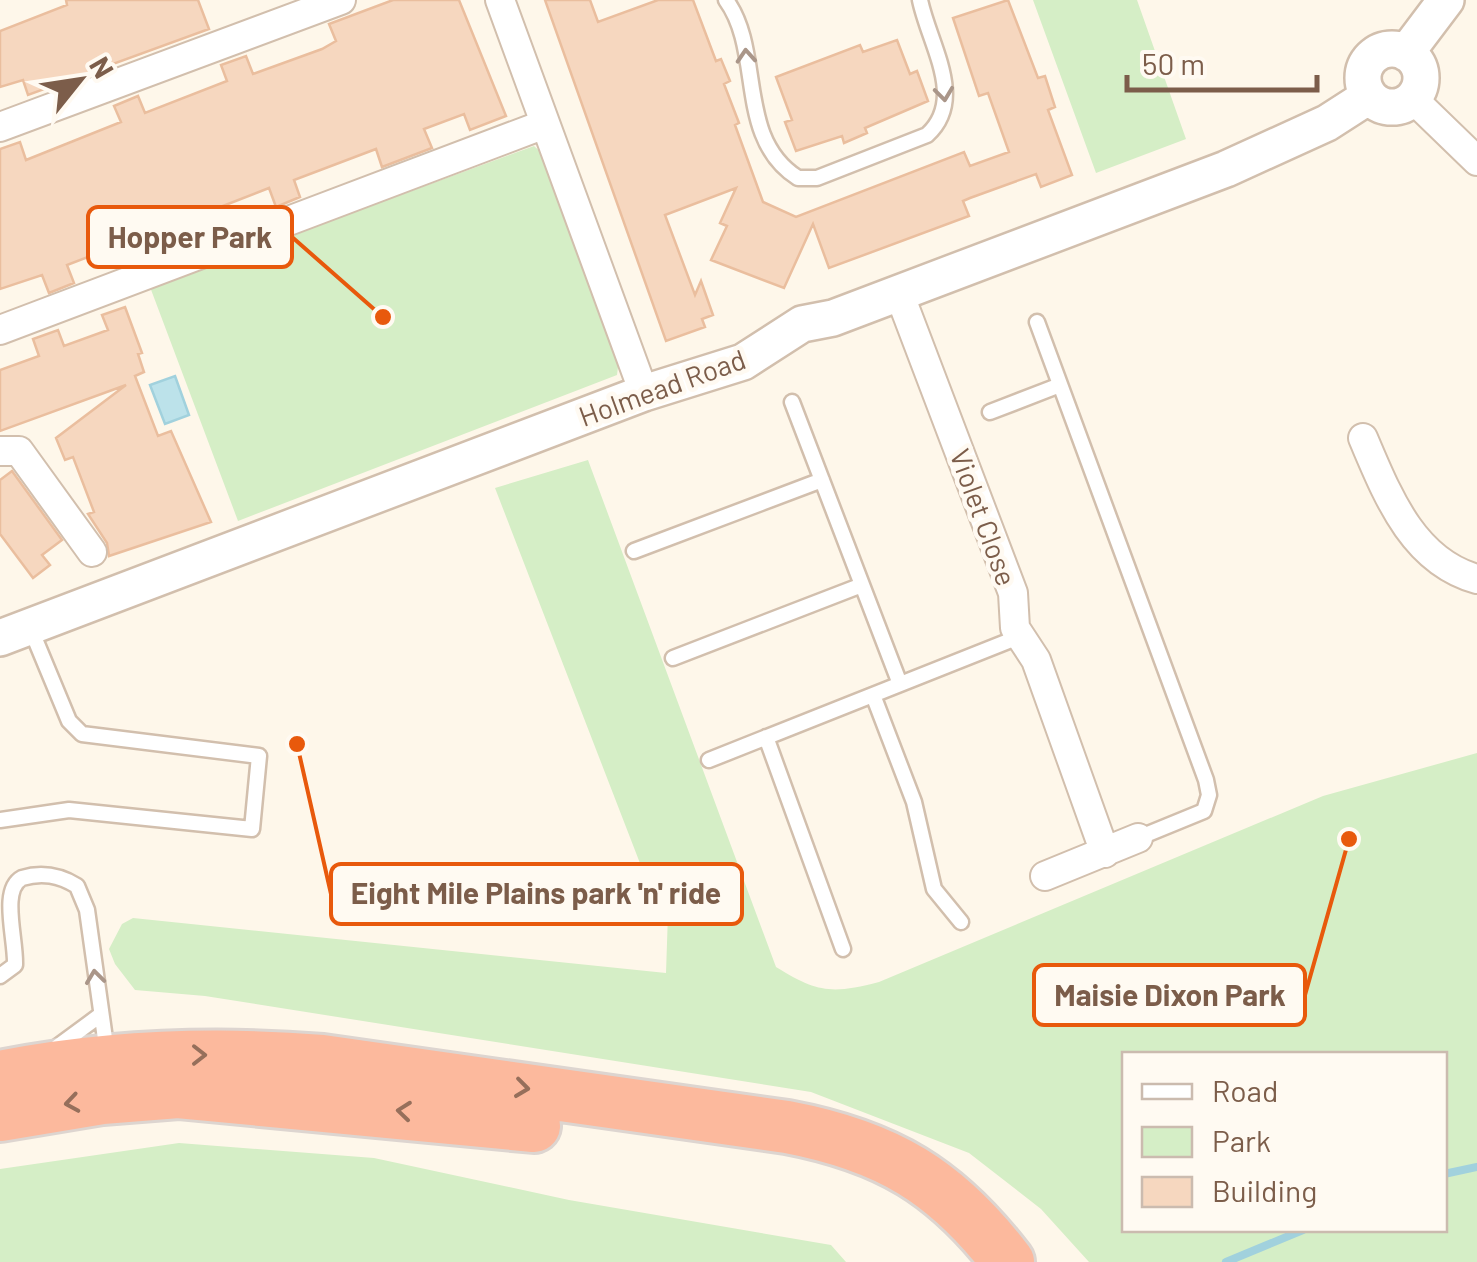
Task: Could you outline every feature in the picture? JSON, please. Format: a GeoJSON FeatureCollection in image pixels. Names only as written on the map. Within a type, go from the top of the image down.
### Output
{"type":"FeatureCollection","features":[{"type":"Feature","properties":{"kind":"highway"},"geometry":{"type":"LineString","coordinates":[[16,1074],[118,1057],[246,1055],[322,1061],[822,1133],[857,1144],[931,1180],[960,1204],[1008,1262]]}},
{"type":"Feature","properties":{"kind":"highway"},"geometry":{"type":"LineString","coordinates":[[0,1115],[118,1057],[320,1103],[811,1155],[850,1166],[912,1198],[948,1228],[978,1262]]}},
{"type":"Feature","properties":{"kind":"street"},"geometry":{"type":"LineString","coordinates":[[0,127],[341,0]]}},
{"type":"Feature","properties":{"kind":"street"},"geometry":{"type":"LineString","coordinates":[[500,0],[644,393]]}},
{"type":"Feature","properties":{"kind":"street"},"geometry":{"type":"LineString","coordinates":[[1406,53],[1446,0]]}},
{"type":"Feature","properties":{"kind":"street"},"geometry":{"type":"LineString","coordinates":[[1388,49],[1406,53],[1421,74],[1413,99],[1393,107],[1369,96],[1364,73],[1372,57],[1388,49]]}},
{"type":"Feature","properties":{"kind":"street","name":"Holmead Road"},"geometry":{"type":"LineString","coordinates":[[15,632],[644,393],[743,362],[802,324],[833,318],[1226,169],[1327,123],[1369,96]]}},
{"type":"Feature","properties":{"kind":"street"},"geometry":{"type":"LineString","coordinates":[[1413,99],[1477,160]]}},
{"type":"Feature","properties":{"kind":"street"},"geometry":{"type":"LineString","coordinates":[[0,330],[545,124]]}},
{"type":"Feature","properties":{"kind":"street","name":"Violet Close"},"geometry":{"type":"LineString","coordinates":[[898,293],[999,552],[1013,593],[1015,628],[1036,660],[1105,853]]}},
{"type":"Feature","properties":{"kind":"street"},"geometry":{"type":"LineString","coordinates":[[1363,438],[1391,504],[1416,539],[1459,574],[1477,579]]}},
{"type":"Feature","properties":{"kind":"street"},"geometry":{"type":"LineString","coordinates":[[0,450],[19,451],[92,552]]}},
{"type":"Feature","properties":{"kind":"street"},"geometry":{"type":"LineString","coordinates":[[1044,876],[1138,838]]}},
{"type":"Feature","properties":{"kind":"lane"},"geometry":{"type":"LineString","coordinates":[[726,0],[742,26],[747,82],[772,154],[798,178],[818,178],[928,136],[937,127],[948,96],[920,0]]}},
{"type":"Feature","properties":{"kind":"lane"},"geometry":{"type":"LineString","coordinates":[[1037,322],[1209,796],[1204,811],[1138,838]]}},
{"type":"Feature","properties":{"kind":"lane"},"geometry":{"type":"LineString","coordinates":[[990,412],[1060,385]]}},
{"type":"Feature","properties":{"kind":"lane"},"geometry":{"type":"LineString","coordinates":[[792,402],[900,684]]}},
{"type":"Feature","properties":{"kind":"lane"},"geometry":{"type":"LineString","coordinates":[[634,551],[822,480]]}},
{"type":"Feature","properties":{"kind":"lane"},"geometry":{"type":"LineString","coordinates":[[673,658],[862,585]]}},
{"type":"Feature","properties":{"kind":"lane"},"geometry":{"type":"LineString","coordinates":[[0,820],[68,810],[252,829],[259,756],[82,734],[68,721],[15,632]]}},
{"type":"Feature","properties":{"kind":"lane"},"geometry":{"type":"LineString","coordinates":[[709,760],[1020,636]]}},
{"type":"Feature","properties":{"kind":"lane"},"geometry":{"type":"LineString","coordinates":[[874,695],[914,802],[934,888],[960,922]]}},
{"type":"Feature","properties":{"kind":"lane"},"geometry":{"type":"LineString","coordinates":[[766,737],[843,949]]}},
{"type":"Feature","properties":{"kind":"lane"},"geometry":{"type":"LineString","coordinates":[[0,976],[15,965],[16,953],[2,911],[4,891],[12,881],[39,874],[64,878],[77,886],[87,910],[118,1057]]}},
{"type":"Feature","properties":{"kind":"green space"},"geometry":{"type":"Polygon","coordinates":[[[1033,0],[1137,0],[1186,139],[1096,173],[1033,0]]]}},
{"type":"Feature","properties":{"kind":"green space"},"geometry":{"type":"Polygon","coordinates":[[[534,146],[543,154],[619,359],[617,375],[238,521],[150,287],[534,146]]]}},
{"type":"Feature","properties":{"kind":"green space"},"geometry":{"type":"Polygon","coordinates":[[[588,460],[776,967],[815,986],[837,989],[879,982],[1323,796],[1477,753],[1477,1262],[1089,1262],[1041,1209],[969,1153],[811,1092],[205,996],[135,990],[109,949],[122,924],[133,918],[666,973],[668,913],[660,915],[495,488],[588,460]]]}},
{"type":"Feature","properties":{"kind":"green space"},"geometry":{"type":"Polygon","coordinates":[[[179,1143],[374,1158],[569,1200],[831,1245],[846,1262],[0,1262],[0,1169],[179,1143]]]}},
{"type":"Feature","properties":{"kind":"water"},"geometry":{"type":"Polygon","coordinates":[[[175,376],[189,415],[165,424],[150,385],[175,376]]]}},
{"type":"Feature","properties":{"kind":"building"},"geometry":{"type":"Polygon","coordinates":[[[66,0],[198,0],[209,29],[28,95],[23,80],[0,87],[0,31],[67,5],[66,0]]]}},
{"type":"Feature","properties":{"kind":"building"},"geometry":{"type":"Polygon","coordinates":[[[393,0],[459,0],[506,116],[470,130],[464,114],[424,129],[432,148],[382,167],[376,149],[294,180],[300,197],[276,207],[269,188],[186,222],[193,238],[166,248],[160,231],[67,265],[74,283],[49,293],[42,275],[0,289],[0,149],[20,142],[26,160],[121,122],[114,106],[138,96],[145,113],[227,81],[221,65],[246,56],[253,74],[322,49],[336,41],[329,24],[393,0]]]}},
{"type":"Feature","properties":{"kind":"building"},"geometry":{"type":"Polygon","coordinates":[[[545,0],[590,0],[598,22],[658,0],[693,0],[716,61],[721,59],[730,81],[724,84],[739,123],[735,125],[763,202],[796,217],[964,152],[970,166],[1009,152],[988,93],[979,96],[953,18],[1008,0],[1038,78],[1045,76],[1055,107],[1048,110],[1072,175],[1041,187],[1036,174],[970,198],[963,201],[969,216],[829,268],[813,224],[784,288],[711,260],[727,226],[720,223],[736,188],[665,215],[695,295],[701,281],[713,315],[702,319],[705,327],[666,341],[545,0]]]}},
{"type":"Feature","properties":{"kind":"building"},"geometry":{"type":"Polygon","coordinates":[[[897,40],[910,74],[917,71],[928,101],[865,128],[867,133],[844,143],[842,136],[796,151],[785,122],[792,120],[776,77],[860,45],[863,52],[897,40]]]}},
{"type":"Feature","properties":{"kind":"building"},"geometry":{"type":"Polygon","coordinates":[[[125,307],[142,353],[138,354],[144,372],[135,376],[158,436],[171,431],[211,522],[109,556],[107,543],[88,514],[94,512],[73,457],[65,460],[56,438],[126,385],[0,431],[0,370],[39,356],[33,339],[58,330],[64,346],[108,330],[102,315],[125,307]]]}},
{"type":"Feature","properties":{"kind":"building"},"geometry":{"type":"Polygon","coordinates":[[[12,471],[62,540],[42,555],[50,565],[33,578],[0,534],[0,480],[12,471]]]}},
{"type":"Feature","properties":{"kind":"waterway"},"geometry":{"type":"LineString","coordinates":[[1447,1173],[1477,1167]]}},
{"type":"Feature","properties":{"kind":"waterway"},"geometry":{"type":"LineString","coordinates":[[1226,1262],[1298,1232]]}},
{"type":"Feature","properties":{"kind":"place","name":"Hopper Park"},"geometry":{"type":"Point","coordinates":[383,317]}},
{"type":"Feature","properties":{"kind":"place","name":"Eight Mile Plains park 'n' ride"},"geometry":{"type":"Point","coordinates":[297,744]}},
{"type":"Feature","properties":{"kind":"place","name":"Maisie Dixon Park"},"geometry":{"type":"Point","coordinates":[1349,839]}}]}
